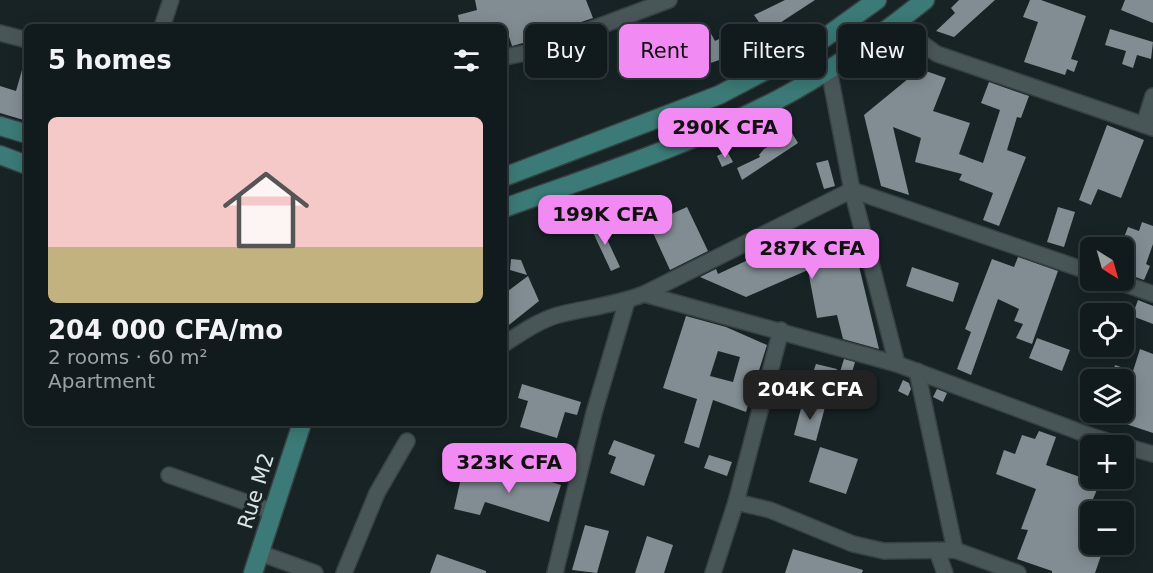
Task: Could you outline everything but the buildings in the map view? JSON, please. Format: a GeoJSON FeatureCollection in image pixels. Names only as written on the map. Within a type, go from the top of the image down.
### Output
{"type":"FeatureCollection","features":[{"type":"Feature","properties":{"kind":"main road"},"geometry":{"type":"LineString","coordinates":[[507,176],[719,95],[816,44],[877,0]]}},
{"type":"Feature","properties":{"kind":"main road"},"geometry":{"type":"LineString","coordinates":[[896,24],[925,0]]}},
{"type":"Feature","properties":{"kind":"main road"},"geometry":{"type":"LineString","coordinates":[[507,207],[627,164],[719,126],[777,100],[838,64]]}},
{"type":"Feature","properties":{"kind":"main road"},"geometry":{"type":"LineString","coordinates":[[0,126],[24,133]]}},
{"type":"Feature","properties":{"kind":"main road"},"geometry":{"type":"LineString","coordinates":[[0,155],[24,164]]}},
{"type":"Feature","properties":{"kind":"main road","name":"Rue M2"},"geometry":{"type":"LineString","coordinates":[[253,573],[271,511],[301,426]]}},
{"type":"Feature","properties":{"kind":"street"},"geometry":{"type":"LineString","coordinates":[[163,24],[171,0]]}},
{"type":"Feature","properties":{"kind":"street"},"geometry":{"type":"LineString","coordinates":[[507,56],[531,52],[669,0]]}},
{"type":"Feature","properties":{"kind":"street"},"geometry":{"type":"LineString","coordinates":[[0,33],[24,39]]}},
{"type":"Feature","properties":{"kind":"street"},"geometry":{"type":"LineString","coordinates":[[926,46],[937,54],[1148,126],[1153,96]]}},
{"type":"Feature","properties":{"kind":"street"},"geometry":{"type":"LineString","coordinates":[[829,70],[852,190],[897,364]]}},
{"type":"Feature","properties":{"kind":"street"},"geometry":{"type":"LineString","coordinates":[[507,342],[526,329],[555,316],[627,301],[644,294],[852,190],[1080,269]]}},
{"type":"Feature","properties":{"kind":"street"},"geometry":{"type":"LineString","coordinates":[[1134,287],[1153,294]]}},
{"type":"Feature","properties":{"kind":"street"},"geometry":{"type":"LineString","coordinates":[[644,294],[781,330],[897,364],[1089,435]]}},
{"type":"Feature","properties":{"kind":"street"},"geometry":{"type":"LineString","coordinates":[[555,573],[594,413],[627,301]]}},
{"type":"Feature","properties":{"kind":"street"},"geometry":{"type":"LineString","coordinates":[[714,573],[736,502],[781,330]]}},
{"type":"Feature","properties":{"kind":"street"},"geometry":{"type":"LineString","coordinates":[[917,371],[955,549]]}},
{"type":"Feature","properties":{"kind":"street"},"geometry":{"type":"LineString","coordinates":[[344,573],[377,493],[407,441]]}},
{"type":"Feature","properties":{"kind":"street"},"geometry":{"type":"LineString","coordinates":[[1134,449],[1153,454]]}},
{"type":"Feature","properties":{"kind":"street"},"geometry":{"type":"LineString","coordinates":[[169,475],[271,511]]}},
{"type":"Feature","properties":{"kind":"street"},"geometry":{"type":"LineString","coordinates":[[736,502],[770,510],[853,544],[884,551],[955,549],[1018,573]]}},
{"type":"Feature","properties":{"kind":"street"},"geometry":{"type":"LineString","coordinates":[[937,551],[945,573]]}},
{"type":"Feature","properties":{"kind":"street"},"geometry":{"type":"LineString","coordinates":[[260,553],[315,573]]}}]}
